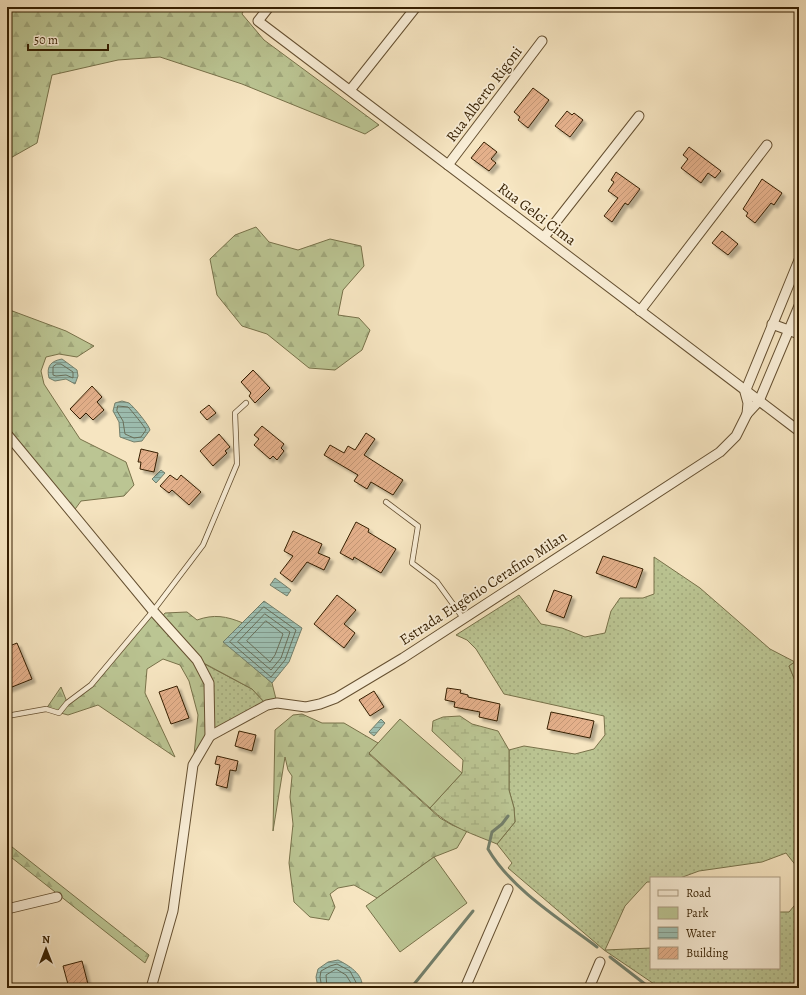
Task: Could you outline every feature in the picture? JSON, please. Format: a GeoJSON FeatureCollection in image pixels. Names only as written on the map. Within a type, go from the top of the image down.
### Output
{"type":"FeatureCollection","features":[{"type":"Feature","properties":{"kind":"street","name":"Rua Gelci Cima"},"geometry":{"type":"LineString","coordinates":[[269,7],[258,21],[351,89],[745,392],[799,431]]}},
{"type":"Feature","properties":{"kind":"street"},"geometry":{"type":"LineString","coordinates":[[351,89],[416,7]]}},
{"type":"Feature","properties":{"kind":"street","name":"Rua Alberto Rigoni"},"geometry":{"type":"LineString","coordinates":[[448,164],[542,41]]}},
{"type":"Feature","properties":{"kind":"street"},"geometry":{"type":"LineString","coordinates":[[544,237],[639,116]]}},
{"type":"Feature","properties":{"kind":"street"},"geometry":{"type":"LineString","coordinates":[[640,311],[767,145]]}},
{"type":"Feature","properties":{"kind":"street"},"geometry":{"type":"LineString","coordinates":[[747,414],[745,392],[799,260]]}},
{"type":"Feature","properties":{"kind":"street","name":"Estrada Eugênio Cerafino Milan"},"geometry":{"type":"LineString","coordinates":[[210,736],[267,705],[277,703],[306,706],[320,704],[336,698],[403,658],[720,452],[736,436],[747,414],[759,401],[799,306]]}},
{"type":"Feature","properties":{"kind":"street"},"geometry":{"type":"LineString","coordinates":[[772,324],[799,334]]}},
{"type":"Feature","properties":{"kind":"street"},"geometry":{"type":"LineString","coordinates":[[7,434],[153,611],[197,660],[209,683],[210,736],[193,765],[173,911],[152,988]]}},
{"type":"Feature","properties":{"kind":"street"},"geometry":{"type":"LineString","coordinates":[[465,988],[508,889]]}},
{"type":"Feature","properties":{"kind":"street"},"geometry":{"type":"LineString","coordinates":[[7,909],[57,897]]}},
{"type":"Feature","properties":{"kind":"street"},"geometry":{"type":"LineString","coordinates":[[589,988],[600,962]]}},
{"type":"Feature","properties":{"kind":"lane"},"geometry":{"type":"LineString","coordinates":[[7,716],[46,709],[59,713],[67,703],[90,685],[153,611],[203,545],[236,464],[235,413],[246,403]]}},
{"type":"Feature","properties":{"kind":"lane"},"geometry":{"type":"LineString","coordinates":[[386,502],[418,526],[412,563],[437,582],[463,618]]}},
{"type":"Feature","properties":{"kind":"green space"},"geometry":{"type":"Polygon","coordinates":[[[7,7],[245,7],[242,14],[264,40],[379,125],[365,134],[242,84],[160,57],[118,60],[52,75],[37,143],[7,160],[7,7]]]}},
{"type":"Feature","properties":{"kind":"green space"},"geometry":{"type":"Polygon","coordinates":[[[256,227],[269,242],[298,250],[330,239],[361,246],[364,266],[343,290],[338,315],[359,318],[370,330],[362,350],[335,370],[309,368],[267,334],[242,326],[217,295],[210,259],[235,235],[256,227]]]}},
{"type":"Feature","properties":{"kind":"green space"},"geometry":{"type":"Polygon","coordinates":[[[7,309],[66,331],[94,346],[77,357],[59,354],[46,357],[41,371],[44,384],[80,439],[126,462],[134,485],[124,496],[81,501],[73,512],[7,434],[7,309]]]}},
{"type":"Feature","properties":{"kind":"green space"},"geometry":{"type":"Polygon","coordinates":[[[654,557],[700,588],[770,649],[795,662],[789,666],[796,683],[799,685],[799,873],[797,867],[786,853],[762,862],[699,871],[683,877],[650,877],[650,882],[647,882],[625,906],[605,950],[650,948],[650,969],[780,969],[780,912],[789,912],[799,900],[799,988],[660,988],[604,950],[508,868],[512,863],[497,844],[515,822],[514,808],[509,790],[509,750],[524,746],[575,754],[594,749],[605,735],[604,716],[504,694],[476,649],[467,640],[456,635],[519,595],[541,624],[562,628],[585,637],[605,633],[611,611],[620,598],[643,598],[654,594],[654,557]]]}},
{"type":"Feature","properties":{"kind":"green space"},"geometry":{"type":"Polygon","coordinates":[[[153,611],[160,619],[165,613],[187,612],[197,620],[215,616],[243,623],[224,642],[272,683],[277,703],[267,705],[252,689],[198,660],[209,683],[210,736],[193,765],[198,715],[189,681],[180,665],[163,659],[147,669],[145,693],[175,757],[98,705],[68,715],[46,709],[61,687],[67,702],[91,685],[153,611]]]}},
{"type":"Feature","properties":{"kind":"green space"},"geometry":{"type":"Polygon","coordinates":[[[799,659],[799,685],[796,683],[789,666],[799,659]]]}},
{"type":"Feature","properties":{"kind":"green space"},"geometry":{"type":"Polygon","coordinates":[[[197,660],[252,689],[267,705],[210,736],[197,660]]]}},
{"type":"Feature","properties":{"kind":"green space"},"geometry":{"type":"Polygon","coordinates":[[[302,714],[322,723],[344,723],[378,743],[369,754],[440,818],[467,831],[457,848],[434,857],[377,898],[354,885],[338,888],[330,894],[335,907],[329,920],[310,917],[294,902],[289,863],[293,824],[290,797],[292,776],[288,770],[285,757],[273,831],[275,730],[293,715],[302,714]]]}},
{"type":"Feature","properties":{"kind":"green space"},"geometry":{"type":"Polygon","coordinates":[[[460,716],[472,724],[498,731],[509,750],[509,790],[514,808],[515,822],[497,844],[453,825],[437,815],[430,808],[462,773],[463,760],[432,731],[433,721],[443,717],[460,716]]]}},
{"type":"Feature","properties":{"kind":"green space"},"geometry":{"type":"Polygon","coordinates":[[[400,719],[462,773],[430,808],[369,753],[400,719]]]}},
{"type":"Feature","properties":{"kind":"green space"},"geometry":{"type":"Polygon","coordinates":[[[7,843],[149,955],[145,963],[7,854],[7,843]]]}},
{"type":"Feature","properties":{"kind":"green space"},"geometry":{"type":"Polygon","coordinates":[[[434,857],[467,903],[400,952],[366,906],[434,857]]]}},
{"type":"Feature","properties":{"kind":"water"},"geometry":{"type":"Polygon","coordinates":[[[62,359],[77,370],[78,376],[75,384],[66,379],[55,381],[49,378],[48,370],[50,365],[55,361],[62,359]]]}},
{"type":"Feature","properties":{"kind":"water"},"geometry":{"type":"Polygon","coordinates":[[[122,401],[131,405],[141,416],[150,430],[142,441],[134,442],[120,437],[119,422],[113,411],[115,403],[122,401]]]}},
{"type":"Feature","properties":{"kind":"water"},"geometry":{"type":"Polygon","coordinates":[[[161,470],[165,473],[156,483],[152,479],[161,470]]]}},
{"type":"Feature","properties":{"kind":"water"},"geometry":{"type":"Polygon","coordinates":[[[275,578],[291,590],[287,596],[270,585],[275,578]]]}},
{"type":"Feature","properties":{"kind":"water"},"geometry":{"type":"Polygon","coordinates":[[[264,601],[302,628],[289,662],[272,683],[223,642],[264,601]]]}},
{"type":"Feature","properties":{"kind":"water"},"geometry":{"type":"Polygon","coordinates":[[[381,719],[385,723],[374,736],[369,732],[381,719]]]}},
{"type":"Feature","properties":{"kind":"water"},"geometry":{"type":"Polygon","coordinates":[[[338,960],[351,967],[358,974],[362,983],[362,988],[318,988],[316,977],[318,969],[328,962],[338,960]]]}},
{"type":"Feature","properties":{"kind":"building"},"geometry":{"type":"Polygon","coordinates":[[[533,88],[549,100],[528,128],[518,120],[520,117],[514,112],[533,88]]]}},
{"type":"Feature","properties":{"kind":"building"},"geometry":{"type":"Polygon","coordinates":[[[567,111],[572,115],[574,113],[583,120],[570,137],[555,126],[567,111]]]}},
{"type":"Feature","properties":{"kind":"building"},"geometry":{"type":"Polygon","coordinates":[[[484,142],[497,152],[491,159],[496,163],[489,171],[471,158],[484,142]]]}},
{"type":"Feature","properties":{"kind":"building"},"geometry":{"type":"Polygon","coordinates":[[[689,147],[721,171],[715,178],[708,173],[701,183],[681,168],[688,159],[683,155],[689,147]]]}},
{"type":"Feature","properties":{"kind":"building"},"geometry":{"type":"Polygon","coordinates":[[[616,172],[640,189],[628,205],[625,203],[612,222],[604,216],[618,198],[608,191],[614,182],[611,180],[616,172]]]}},
{"type":"Feature","properties":{"kind":"building"},"geometry":{"type":"Polygon","coordinates":[[[762,179],[782,193],[774,205],[771,203],[755,223],[746,216],[748,213],[743,209],[762,179]]]}},
{"type":"Feature","properties":{"kind":"building"},"geometry":{"type":"Polygon","coordinates":[[[722,231],[738,244],[728,255],[712,243],[722,231]]]}},
{"type":"Feature","properties":{"kind":"building"},"geometry":{"type":"Polygon","coordinates":[[[253,370],[270,388],[255,403],[249,396],[251,393],[241,382],[253,370]]]}},
{"type":"Feature","properties":{"kind":"building"},"geometry":{"type":"Polygon","coordinates":[[[92,386],[102,397],[97,402],[104,410],[93,420],[86,413],[80,419],[70,409],[92,386]]]}},
{"type":"Feature","properties":{"kind":"building"},"geometry":{"type":"Polygon","coordinates":[[[209,405],[216,413],[207,420],[200,412],[209,405]]]}},
{"type":"Feature","properties":{"kind":"building"},"geometry":{"type":"Polygon","coordinates":[[[262,426],[284,444],[281,448],[284,451],[277,460],[273,456],[270,459],[254,445],[259,439],[254,435],[262,426]]]}},
{"type":"Feature","properties":{"kind":"building"},"geometry":{"type":"Polygon","coordinates":[[[366,433],[375,439],[364,455],[403,480],[393,495],[371,482],[367,489],[354,481],[358,475],[324,455],[330,445],[344,453],[348,446],[355,450],[366,433]]]}},
{"type":"Feature","properties":{"kind":"building"},"geometry":{"type":"Polygon","coordinates":[[[219,434],[230,447],[225,451],[227,453],[213,466],[200,451],[219,434]]]}},
{"type":"Feature","properties":{"kind":"building"},"geometry":{"type":"Polygon","coordinates":[[[141,449],[158,453],[154,472],[140,469],[141,462],[138,462],[141,449]]]}},
{"type":"Feature","properties":{"kind":"building"},"geometry":{"type":"Polygon","coordinates":[[[170,475],[177,480],[181,475],[201,492],[189,505],[172,490],[169,493],[160,486],[170,475]]]}},
{"type":"Feature","properties":{"kind":"building"},"geometry":{"type":"Polygon","coordinates":[[[356,522],[369,529],[368,532],[396,549],[381,573],[354,557],[353,560],[340,553],[356,522]]]}},
{"type":"Feature","properties":{"kind":"building"},"geometry":{"type":"Polygon","coordinates":[[[293,531],[322,544],[318,553],[330,558],[324,570],[307,562],[292,582],[280,573],[293,556],[284,551],[293,531]]]}},
{"type":"Feature","properties":{"kind":"building"},"geometry":{"type":"Polygon","coordinates":[[[603,556],[643,569],[636,588],[596,573],[603,556]]]}},
{"type":"Feature","properties":{"kind":"building"},"geometry":{"type":"Polygon","coordinates":[[[554,590],[572,596],[564,618],[546,611],[554,590]]]}},
{"type":"Feature","properties":{"kind":"building"},"geometry":{"type":"Polygon","coordinates":[[[337,595],[356,610],[344,624],[355,633],[344,648],[314,624],[337,595]]]}},
{"type":"Feature","properties":{"kind":"building"},"geometry":{"type":"Polygon","coordinates":[[[17,643],[32,679],[7,689],[7,647],[17,643]]]}},
{"type":"Feature","properties":{"kind":"building"},"geometry":{"type":"Polygon","coordinates":[[[177,686],[189,718],[171,724],[159,692],[177,686]]]}},
{"type":"Feature","properties":{"kind":"building"},"geometry":{"type":"Polygon","coordinates":[[[447,688],[461,690],[460,693],[468,695],[468,697],[500,704],[497,721],[479,717],[480,712],[454,707],[455,702],[445,700],[447,688]]]}},
{"type":"Feature","properties":{"kind":"building"},"geometry":{"type":"Polygon","coordinates":[[[374,691],[384,707],[370,716],[359,700],[374,691]]]}},
{"type":"Feature","properties":{"kind":"building"},"geometry":{"type":"Polygon","coordinates":[[[551,712],[594,721],[590,738],[547,729],[551,712]]]}},
{"type":"Feature","properties":{"kind":"building"},"geometry":{"type":"Polygon","coordinates":[[[239,731],[256,735],[252,751],[235,746],[239,731]]]}},
{"type":"Feature","properties":{"kind":"building"},"geometry":{"type":"Polygon","coordinates":[[[217,756],[238,761],[236,771],[230,770],[227,788],[216,785],[220,765],[215,764],[217,756]]]}},
{"type":"Feature","properties":{"kind":"building"},"geometry":{"type":"Polygon","coordinates":[[[82,961],[89,988],[69,988],[63,966],[82,961]]]}},
{"type":"Feature","properties":{"kind":"waterway"},"geometry":{"type":"LineString","coordinates":[[508,816],[502,824],[492,832],[488,849],[498,864],[538,903],[597,947]]}},
{"type":"Feature","properties":{"kind":"waterway"},"geometry":{"type":"LineString","coordinates":[[411,988],[473,911]]}},
{"type":"Feature","properties":{"kind":"waterway"},"geometry":{"type":"LineString","coordinates":[[610,957],[650,988]]}}]}
